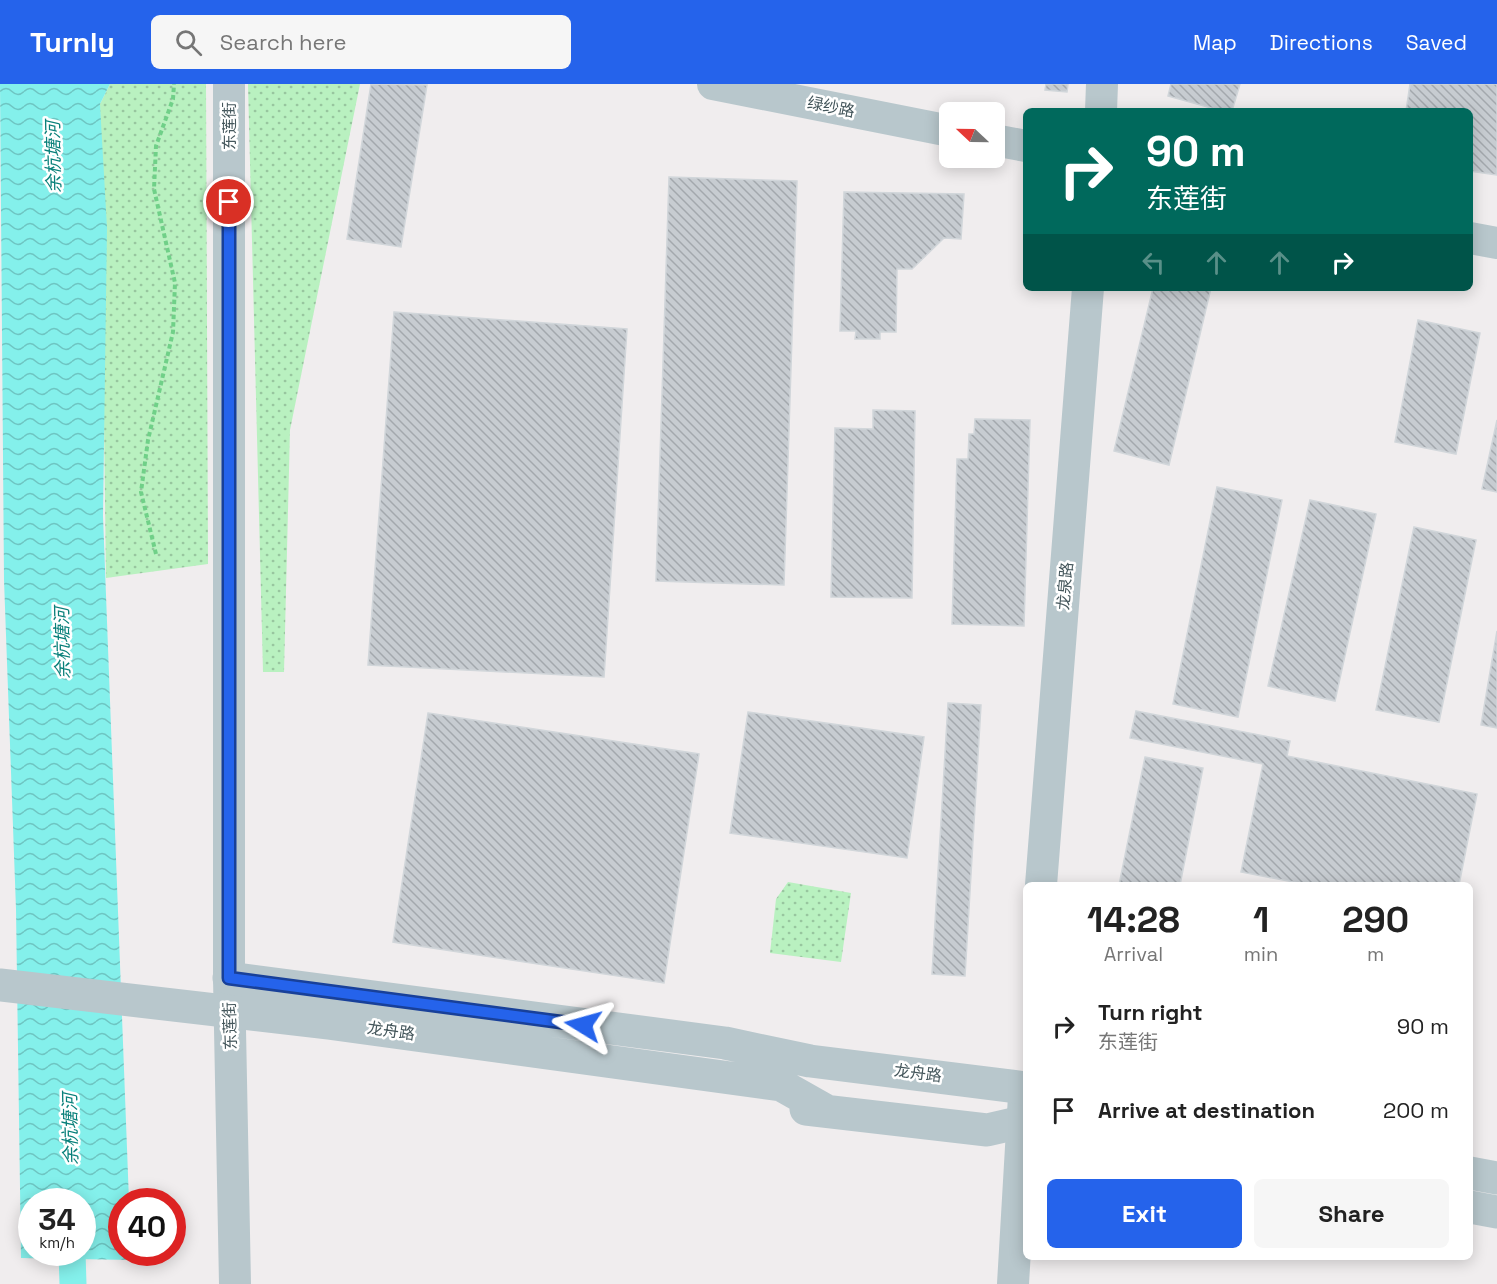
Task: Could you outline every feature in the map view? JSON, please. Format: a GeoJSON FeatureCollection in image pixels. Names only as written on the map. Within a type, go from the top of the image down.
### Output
{"type":"FeatureCollection","features":[{"type":"Feature","properties":{"kind":"street","name":"东莲街"},"geometry":{"type":"LineString","coordinates":[[229,84],[229,978],[235,1284]]}},
{"type":"Feature","properties":{"kind":"street","name":"绿纱路"},"geometry":{"type":"LineString","coordinates":[[713,84],[939,129]]}},
{"type":"Feature","properties":{"kind":"street"},"geometry":{"type":"LineString","coordinates":[[1101,108],[1102,84]]}},
{"type":"Feature","properties":{"kind":"street"},"geometry":{"type":"LineString","coordinates":[[1005,142],[1023,145]]}},
{"type":"Feature","properties":{"kind":"street"},"geometry":{"type":"LineString","coordinates":[[1473,239],[1497,243]]}},
{"type":"Feature","properties":{"kind":"street","name":"龙泉路"},"geometry":{"type":"LineString","coordinates":[[1041,882],[1088,291]]}},
{"type":"Feature","properties":{"kind":"street","name":"龙舟路"},"geometry":{"type":"LineString","coordinates":[[229,978],[725,1044],[810,1061],[1023,1088]]}},
{"type":"Feature","properties":{"kind":"street","name":"龙舟路"},"geometry":{"type":"LineString","coordinates":[[0,985],[329,1023],[781,1085],[827,1111]]}},
{"type":"Feature","properties":{"kind":"street","name":"龙舟路"},"geometry":{"type":"LineString","coordinates":[[231,1031],[827,1111],[987,1130],[1023,1121]]}},
{"type":"Feature","properties":{"kind":"street"},"geometry":{"type":"LineString","coordinates":[[781,1085],[810,1061]]}},
{"type":"Feature","properties":{"kind":"street"},"geometry":{"type":"LineString","coordinates":[[1013,1284],[1023,1136]]}},
{"type":"Feature","properties":{"kind":"street"},"geometry":{"type":"LineString","coordinates":[[1473,1174],[1497,1178]]}},
{"type":"Feature","properties":{"kind":"street"},"geometry":{"type":"LineString","coordinates":[[1473,1208],[1497,1212]]}},
{"type":"Feature","properties":{"kind":"path"},"geometry":{"type":"LineString","coordinates":[[156,554],[141,492],[148,440],[173,332],[175,283],[154,189],[156,146],[173,99],[174,84]]}},
{"type":"Feature","properties":{"kind":"green space"},"geometry":{"type":"Polygon","coordinates":[[[110,84],[206,84],[208,564],[106,578],[100,104],[110,84]]]}},
{"type":"Feature","properties":{"kind":"green space"},"geometry":{"type":"Polygon","coordinates":[[[248,84],[360,84],[290,430],[284,672],[263,672],[248,84]]]}},
{"type":"Feature","properties":{"kind":"green space"},"geometry":{"type":"Polygon","coordinates":[[[788,882],[851,893],[841,962],[770,953],[776,899],[788,882]]]}},
{"type":"Feature","properties":{"kind":"water"},"geometry":{"type":"Polygon","coordinates":[[[0,84],[110,84],[100,104],[107,228],[103,516],[129,1188],[108,1188],[108,1260],[96,1259],[96,1188],[20,1188],[16,909],[4,580],[0,84]]]}},
{"type":"Feature","properties":{"kind":"building"},"geometry":{"type":"Polygon","coordinates":[[[371,84],[427,85],[401,247],[347,239],[371,84]]]}},
{"type":"Feature","properties":{"kind":"building"},"geometry":{"type":"Polygon","coordinates":[[[1046,84],[1068,84],[1067,92],[1045,90],[1046,84]]]}},
{"type":"Feature","properties":{"kind":"building"},"geometry":{"type":"Polygon","coordinates":[[[1171,84],[1240,84],[1233,108],[1211,108],[1168,96],[1171,84]]]}},
{"type":"Feature","properties":{"kind":"building"},"geometry":{"type":"Polygon","coordinates":[[[1410,84],[1497,84],[1497,175],[1473,171],[1473,108],[1406,108],[1410,84]]]}},
{"type":"Feature","properties":{"kind":"building"},"geometry":{"type":"Polygon","coordinates":[[[669,177],[797,181],[784,585],[656,581],[669,177]]]}},
{"type":"Feature","properties":{"kind":"building"},"geometry":{"type":"Polygon","coordinates":[[[844,192],[964,194],[961,239],[944,238],[912,269],[897,269],[896,332],[880,332],[880,339],[855,339],[856,331],[840,331],[844,192]]]}},
{"type":"Feature","properties":{"kind":"building"},"geometry":{"type":"Polygon","coordinates":[[[1152,291],[1210,291],[1169,465],[1114,451],[1152,291]]]}},
{"type":"Feature","properties":{"kind":"building"},"geometry":{"type":"Polygon","coordinates":[[[394,312],[627,329],[604,677],[368,665],[394,312]]]}},
{"type":"Feature","properties":{"kind":"building"},"geometry":{"type":"Polygon","coordinates":[[[1418,320],[1480,333],[1456,454],[1395,442],[1418,320]]]}},
{"type":"Feature","properties":{"kind":"building"},"geometry":{"type":"Polygon","coordinates":[[[873,410],[915,411],[912,598],[831,597],[835,428],[873,429],[873,410]]]}},
{"type":"Feature","properties":{"kind":"building"},"geometry":{"type":"Polygon","coordinates":[[[975,419],[1030,420],[1024,626],[952,624],[957,459],[968,459],[969,434],[974,434],[975,419]]]}},
{"type":"Feature","properties":{"kind":"building"},"geometry":{"type":"Polygon","coordinates":[[[1497,420],[1497,492],[1482,489],[1497,420]]]}},
{"type":"Feature","properties":{"kind":"building"},"geometry":{"type":"Polygon","coordinates":[[[1217,487],[1282,500],[1238,717],[1173,704],[1217,487]]]}},
{"type":"Feature","properties":{"kind":"building"},"geometry":{"type":"Polygon","coordinates":[[[1310,500],[1376,514],[1335,701],[1268,686],[1310,500]]]}},
{"type":"Feature","properties":{"kind":"building"},"geometry":{"type":"Polygon","coordinates":[[[1414,527],[1476,540],[1439,722],[1376,710],[1414,527]]]}},
{"type":"Feature","properties":{"kind":"building"},"geometry":{"type":"Polygon","coordinates":[[[1497,631],[1497,728],[1481,725],[1497,631]]]}},
{"type":"Feature","properties":{"kind":"building"},"geometry":{"type":"Polygon","coordinates":[[[948,703],[981,705],[965,976],[932,974],[948,703]]]}},
{"type":"Feature","properties":{"kind":"building"},"geometry":{"type":"Polygon","coordinates":[[[1136,711],[1290,741],[1287,756],[1477,794],[1460,882],[1293,882],[1241,872],[1263,764],[1130,738],[1136,711]]]}},
{"type":"Feature","properties":{"kind":"building"},"geometry":{"type":"Polygon","coordinates":[[[748,712],[924,737],[907,858],[730,833],[748,712]]]}},
{"type":"Feature","properties":{"kind":"building"},"geometry":{"type":"Polygon","coordinates":[[[428,713],[699,754],[664,983],[393,942],[428,713]]]}},
{"type":"Feature","properties":{"kind":"building"},"geometry":{"type":"Polygon","coordinates":[[[1145,757],[1203,768],[1181,882],[1120,882],[1145,757]]]}},
{"type":"Feature","properties":{"kind":"waterway","name":"余杭塘河"},"geometry":{"type":"LineString","coordinates":[[72,1266],[73,1284]]}},
{"type":"Feature","properties":{"kind":"route"},"geometry":{"type":"LineString","coordinates":[[229,202],[229,978],[583,1025]]}}]}
